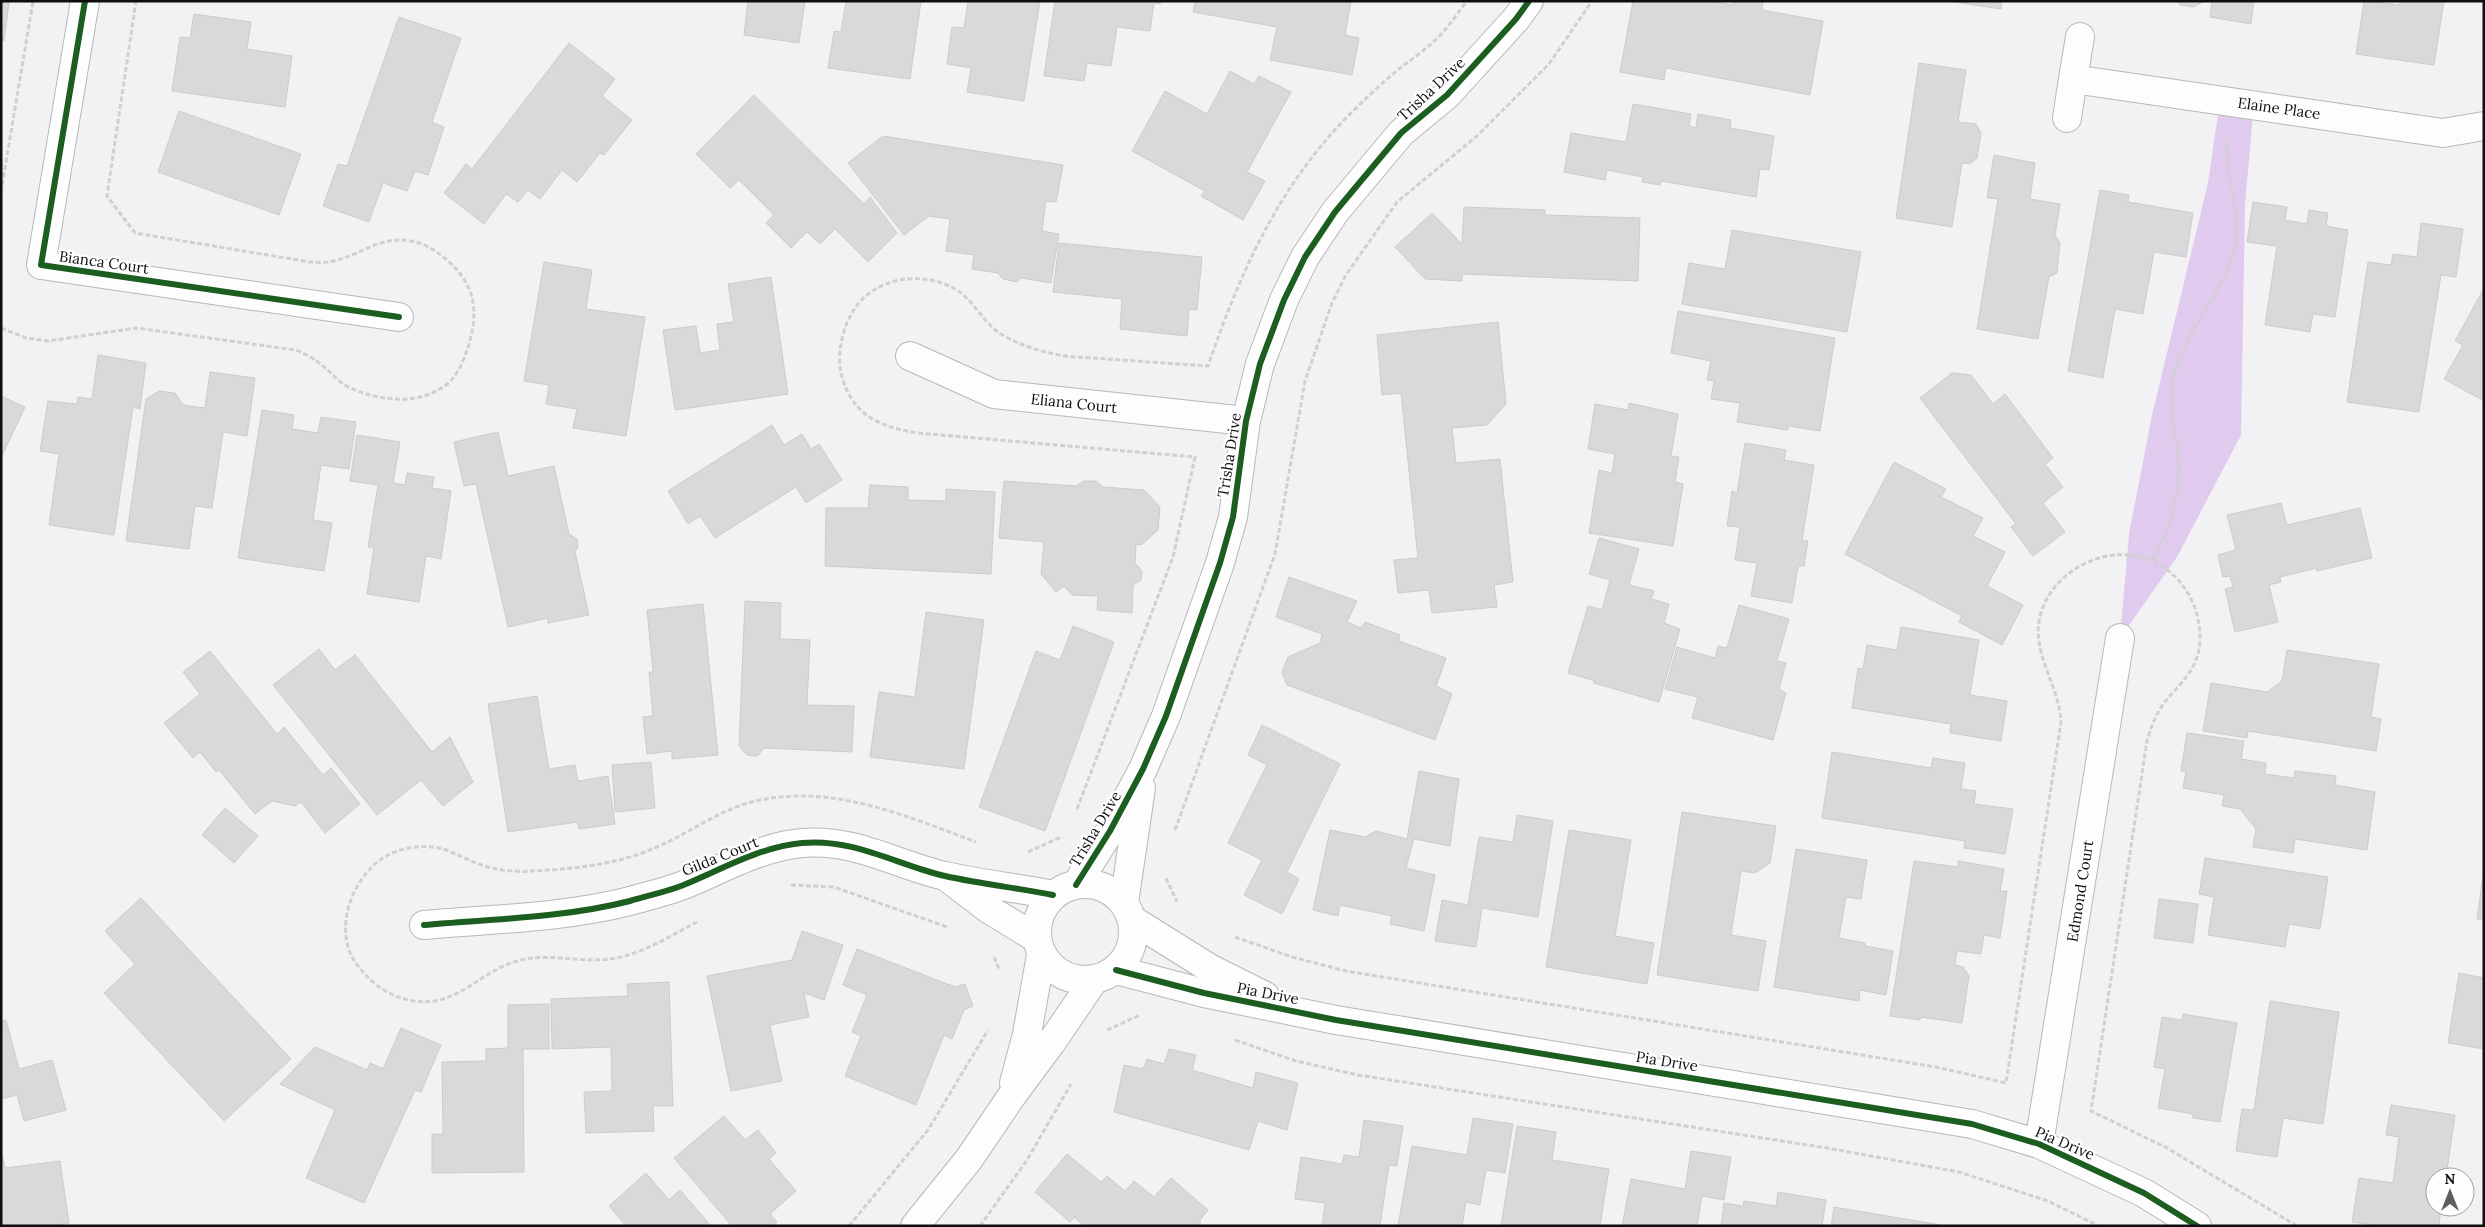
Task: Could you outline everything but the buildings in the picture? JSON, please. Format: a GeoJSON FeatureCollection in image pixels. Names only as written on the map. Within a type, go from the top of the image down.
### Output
{"type":"FeatureCollection","features":[{"type":"Feature","properties":{"kind":"street","name":"Bianca Court"},"geometry":{"type":"LineString","coordinates":[[85,1],[41,265],[399,317]]}},
{"type":"Feature","properties":{"kind":"street","name":"Trisha Drive"},"geometry":{"type":"LineString","coordinates":[[1065,890],[1110,831],[1143,769],[1166,716],[1220,563],[1233,517],[1246,420],[1260,364],[1284,300],[1305,256],[1330,219],[1402,134],[1447,95],[1516,19],[1529,1]]}},
{"type":"Feature","properties":{"kind":"street"},"geometry":{"type":"LineString","coordinates":[[2067,118],[2080,37]]}},
{"type":"Feature","properties":{"kind":"street","name":"Elaine Place"},"geometry":{"type":"LineString","coordinates":[[2073,78],[2443,133],[2484,126]]}},
{"type":"Feature","properties":{"kind":"street","name":"Eliana Court"},"geometry":{"type":"LineString","coordinates":[[910,356],[994,394],[1246,420]]}},
{"type":"Feature","properties":{"kind":"street","name":"Edmond Court"},"geometry":{"type":"LineString","coordinates":[[2040,1144],[2120,638]]}},
{"type":"Feature","properties":{"kind":"street","name":"Trisha Drive"},"geometry":{"type":"LineString","coordinates":[[1127,911],[1143,769]]}},
{"type":"Feature","properties":{"kind":"street","name":"Gilda Court"},"geometry":{"type":"LineString","coordinates":[[424,925],[580,911],[629,901],[680,886],[725,866],[769,850],[802,843],[834,843],[861,848],[944,876],[1065,890]]}},
{"type":"Feature","properties":{"kind":"street","name":"Gilda Court"},"geometry":{"type":"LineString","coordinates":[[944,876],[1039,946]]}},
{"type":"Feature","properties":{"kind":"street"},"geometry":{"type":"LineString","coordinates":[[915,1226],[969,1159],[1010,1096],[1051,1043],[1105,975],[1132,946],[1134,932],[1127,911],[1114,894],[1103,887],[1089,884],[1065,890],[1043,907],[1037,922],[1039,946],[1027,1034],[1010,1096]]}},
{"type":"Feature","properties":{"kind":"street","name":"Pia Drive"},"geometry":{"type":"LineString","coordinates":[[1127,911],[1211,969],[1298,1012]]}},
{"type":"Feature","properties":{"kind":"street"},"geometry":{"type":"LineString","coordinates":[[1039,946],[1050,968],[1063,976],[1078,981],[1105,975]]}},
{"type":"Feature","properties":{"kind":"street","name":"Pia Drive"},"geometry":{"type":"LineString","coordinates":[[1105,975],[1383,1028],[1972,1124],[2040,1144],[2144,1193],[2197,1226]]}},
{"type":"Feature","properties":{"kind":"path"},"geometry":{"type":"LineString","coordinates":[[1,192],[33,1]]}},
{"type":"Feature","properties":{"kind":"path"},"geometry":{"type":"LineString","coordinates":[[1171,840],[1275,554],[1305,381],[1332,303],[1346,275],[1397,202],[1477,136],[1542,71],[1574,30],[1592,1]]}},
{"type":"Feature","properties":{"kind":"path"},"geometry":{"type":"LineString","coordinates":[[2152,560],[2172,509],[2178,478],[2178,454],[2172,426],[2171,388],[2180,353],[2225,276],[2236,243],[2236,218],[2226,147],[2231,101]]}},
{"type":"Feature","properties":{"kind":"path"},"geometry":{"type":"LineString","coordinates":[[1074,816],[1174,557],[1195,457]]}},
{"type":"Feature","properties":{"kind":"path"},"geometry":{"type":"LineString","coordinates":[[1228,934],[1292,957],[1355,973],[1936,1067],[2006,1083],[2061,722],[2055,687],[2041,656],[2038,642],[2041,612],[2051,593],[2064,576],[2099,556],[2134,554],[2161,565],[2184,588],[2197,615],[2200,643],[2192,672],[2164,703],[2151,727],[2147,741],[2091,1111],[2167,1148],[2296,1226]]}},
{"type":"Feature","properties":{"kind":"path"},"geometry":{"type":"LineString","coordinates":[[1025,853],[1067,834]]}},
{"type":"Feature","properties":{"kind":"path"},"geometry":{"type":"LineString","coordinates":[[1165,876],[1181,909]]}},
{"type":"Feature","properties":{"kind":"path"},"geometry":{"type":"LineString","coordinates":[[1100,1033],[1143,1014]]}},
{"type":"Feature","properties":{"kind":"path"},"geometry":{"type":"LineString","coordinates":[[849,1226],[928,1130],[992,1022]]}},
{"type":"Feature","properties":{"kind":"path"},"geometry":{"type":"LineString","coordinates":[[1230,1038],[1296,1061],[1358,1074],[1827,1148],[1960,1172],[2048,1201],[2099,1226]]}},
{"type":"Feature","properties":{"kind":"path"},"geometry":{"type":"LineString","coordinates":[[980,1226],[1027,1160],[1074,1079]]}},
{"type":"Feature","properties":{"kind":"shaded area"},"geometry":{"type":"Polygon","coordinates":[[[2220,100],[2254,104],[2245,204],[2241,435],[2177,557],[2120,638],[2129,534],[2152,415],[2208,183],[2220,100]]]}},
{"type":"Feature","properties":{"kind":"cycle path"},"geometry":{"type":"LineString","coordinates":[[85,1],[41,265],[399,317]]}},
{"type":"Feature","properties":{"kind":"cycle path"},"geometry":{"type":"LineString","coordinates":[[1076,885],[1110,831],[1143,769],[1166,716],[1220,563],[1233,517],[1246,421],[1260,364],[1284,300],[1305,257],[1335,212],[1401,133],[1447,95],[1516,19],[1529,1]]}},
{"type":"Feature","properties":{"kind":"cycle path"},"geometry":{"type":"LineString","coordinates":[[424,925],[527,917],[605,907],[675,888],[755,854],[786,845],[802,843],[840,844],[945,876],[1053,895]]}},
{"type":"Feature","properties":{"kind":"cycle path"},"geometry":{"type":"LineString","coordinates":[[1116,970],[1204,993],[1336,1020],[1972,1124],[2039,1144],[2144,1193],[2197,1226]]}}]}
